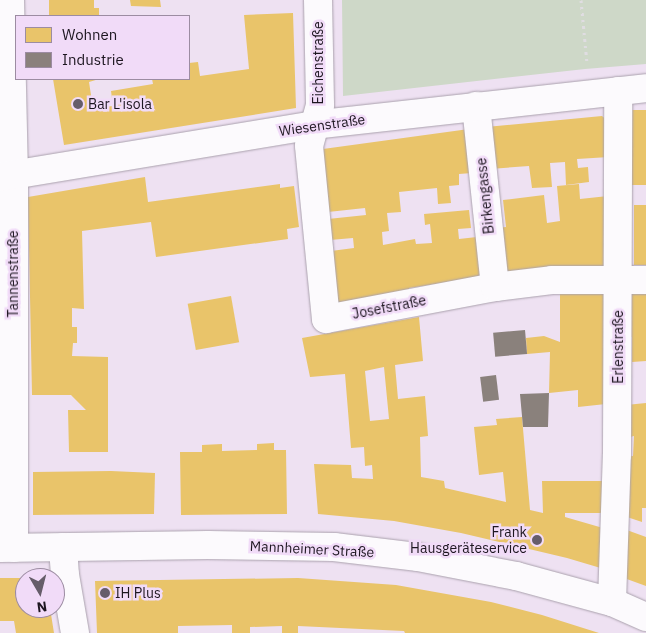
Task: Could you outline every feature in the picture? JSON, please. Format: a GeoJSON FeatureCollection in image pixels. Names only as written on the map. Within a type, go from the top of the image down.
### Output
{"type":"FeatureCollection","features":[{"type":"Feature","properties":{"kind":"street","name":"Tannenstraße"},"geometry":{"type":"LineString","coordinates":[[7,548],[7,176],[10,0]]}},
{"type":"Feature","properties":{"kind":"street","name":"Eichenstraße"},"geometry":{"type":"LineString","coordinates":[[314,125],[320,105],[318,0]]}},
{"type":"Feature","properties":{"kind":"street","name":"Wiesenstraße"},"geometry":{"type":"LineString","coordinates":[[7,176],[314,125],[646,88]]}},
{"type":"Feature","properties":{"kind":"street","name":"Erlenstraße"},"geometry":{"type":"LineString","coordinates":[[612,602],[617,455],[618,91]]}},
{"type":"Feature","properties":{"kind":"street","name":"Birkengasse"},"geometry":{"type":"LineString","coordinates":[[476,106],[495,287]]}},
{"type":"Feature","properties":{"kind":"street","name":"Josefstraße"},"geometry":{"type":"LineString","coordinates":[[314,125],[309,146],[326,319],[495,287],[552,280],[646,280]]}},
{"type":"Feature","properties":{"kind":"street","name":"Mannheimer Straße"},"geometry":{"type":"LineString","coordinates":[[7,548],[208,545],[334,547],[418,557],[516,576],[612,602],[646,617]]}},
{"type":"Feature","properties":{"kind":"street"},"geometry":{"type":"LineString","coordinates":[[63,547],[65,575],[75,633]]}},
{"type":"Feature","properties":{"kind":"path"},"geometry":{"type":"LineString","coordinates":[[581,0],[588,74]]}},
{"type":"Feature","properties":{"kind":"green space"},"geometry":{"type":"Polygon","coordinates":[[[342,0],[646,0],[646,64],[343,96],[342,0]]]}},
{"type":"Feature","properties":{"kind":"building: Wohnen"},"geometry":{"type":"Polygon","coordinates":[[[49,0],[94,0],[94,8],[99,8],[99,15],[49,15],[49,0]]]}},
{"type":"Feature","properties":{"kind":"building: Wohnen"},"geometry":{"type":"Polygon","coordinates":[[[130,0],[160,0],[161,7],[131,6],[130,0]]]}},
{"type":"Feature","properties":{"kind":"building: Wohnen"},"geometry":{"type":"Polygon","coordinates":[[[293,13],[296,108],[64,145],[53,80],[96,80],[89,82],[93,108],[113,106],[111,91],[153,84],[152,80],[190,80],[190,63],[198,62],[200,76],[249,69],[244,15],[293,13]]]}},
{"type":"Feature","properties":{"kind":"building: Wohnen"},"geometry":{"type":"Polygon","coordinates":[[[632,110],[646,110],[646,185],[632,185],[632,110]]]}},
{"type":"Feature","properties":{"kind":"building: Wohnen"},"geometry":{"type":"Polygon","coordinates":[[[602,116],[609,122],[609,157],[577,159],[578,168],[588,167],[589,182],[566,185],[565,162],[550,163],[552,187],[532,188],[529,166],[490,169],[486,127],[602,116]]]}},
{"type":"Feature","properties":{"kind":"building: Wohnen"},"geometry":{"type":"Polygon","coordinates":[[[469,129],[472,173],[459,174],[459,185],[449,186],[451,203],[438,204],[437,188],[399,192],[401,212],[387,213],[389,231],[382,232],[383,245],[415,239],[416,244],[432,243],[430,224],[425,225],[424,214],[469,210],[471,228],[458,229],[459,239],[477,237],[483,277],[409,288],[409,291],[336,303],[331,251],[354,248],[353,238],[330,240],[328,219],[366,215],[365,208],[328,212],[323,149],[469,129]]]}},
{"type":"Feature","properties":{"kind":"building: Wohnen"},"geometry":{"type":"Polygon","coordinates":[[[145,177],[148,202],[280,184],[280,188],[294,186],[299,227],[287,229],[288,239],[156,257],[151,222],[82,231],[84,309],[72,308],[72,327],[77,327],[77,343],[73,343],[72,356],[108,357],[108,452],[69,452],[68,410],[86,410],[71,395],[32,395],[28,197],[145,177]]]}},
{"type":"Feature","properties":{"kind":"building: Wohnen"},"geometry":{"type":"Polygon","coordinates":[[[579,184],[580,199],[608,196],[608,266],[501,273],[496,228],[506,227],[503,200],[544,195],[547,223],[560,221],[557,186],[579,184]]]}},
{"type":"Feature","properties":{"kind":"building: Wohnen"},"geometry":{"type":"Polygon","coordinates":[[[634,205],[646,205],[646,265],[634,265],[634,205]]]}},
{"type":"Feature","properties":{"kind":"building: Wohnen"},"geometry":{"type":"Polygon","coordinates":[[[560,290],[607,290],[606,404],[578,407],[578,390],[549,393],[550,352],[527,354],[526,338],[544,336],[560,342],[560,290]]]}},
{"type":"Feature","properties":{"kind":"building: Wohnen"},"geometry":{"type":"Polygon","coordinates":[[[628,291],[646,291],[646,361],[632,362],[632,337],[626,337],[628,291]]]}},
{"type":"Feature","properties":{"kind":"building: Wohnen"},"geometry":{"type":"Polygon","coordinates":[[[231,296],[239,342],[196,350],[188,304],[231,296]]]}},
{"type":"Feature","properties":{"kind":"building: Wohnen"},"geometry":{"type":"Polygon","coordinates":[[[419,317],[423,361],[395,365],[398,399],[425,396],[428,436],[420,437],[421,477],[444,481],[445,488],[506,502],[503,472],[479,475],[474,427],[497,425],[496,419],[522,417],[530,510],[543,513],[542,481],[605,481],[606,513],[565,513],[565,517],[603,528],[604,569],[567,558],[461,533],[394,521],[318,514],[314,464],[351,465],[352,478],[373,479],[372,465],[365,466],[364,447],[351,448],[345,374],[310,377],[302,338],[419,317]],[[384,367],[365,371],[370,421],[389,419],[384,367]]]}},
{"type":"Feature","properties":{"kind":"building: Wohnen"},"geometry":{"type":"Polygon","coordinates":[[[646,403],[646,508],[642,508],[642,522],[624,516],[625,457],[633,456],[634,436],[626,438],[626,405],[646,403]]]}},
{"type":"Feature","properties":{"kind":"building: Wohnen"},"geometry":{"type":"Polygon","coordinates":[[[274,443],[274,450],[286,450],[287,514],[181,515],[180,452],[202,452],[202,445],[222,444],[222,451],[257,450],[257,444],[274,443]]]}},
{"type":"Feature","properties":{"kind":"building: Wohnen"},"geometry":{"type":"Polygon","coordinates":[[[111,471],[155,473],[154,514],[33,515],[33,472],[111,471]]]}},
{"type":"Feature","properties":{"kind":"building: Wohnen"},"geometry":{"type":"Polygon","coordinates":[[[624,529],[646,537],[646,586],[624,578],[624,529]]]}},
{"type":"Feature","properties":{"kind":"building: Wohnen"},"geometry":{"type":"Polygon","coordinates":[[[0,578],[15,578],[15,618],[52,618],[54,633],[16,633],[14,621],[0,621],[0,578]]]}},
{"type":"Feature","properties":{"kind":"building: Wohnen"},"geometry":{"type":"Polygon","coordinates":[[[298,578],[396,585],[491,602],[542,615],[599,633],[405,633],[404,631],[298,626],[298,633],[282,633],[282,626],[250,627],[250,633],[232,633],[232,625],[178,626],[178,633],[97,633],[95,581],[298,578]]]}},
{"type":"Feature","properties":{"kind":"building: Industrie"},"geometry":{"type":"Polygon","coordinates":[[[525,330],[527,354],[495,357],[493,333],[525,330]]]}},
{"type":"Feature","properties":{"kind":"building: Industrie"},"geometry":{"type":"Polygon","coordinates":[[[496,375],[499,400],[483,402],[480,377],[496,375]]]}},
{"type":"Feature","properties":{"kind":"building: Industrie"},"geometry":{"type":"Polygon","coordinates":[[[549,393],[548,427],[523,427],[520,394],[549,393]]]}},
{"type":"Feature","properties":{"kind":"place","name":"Bar L'isola"},"geometry":{"type":"Point","coordinates":[78,104]}},
{"type":"Feature","properties":{"kind":"place","name":"Frank Hausgeräteservice"},"geometry":{"type":"Point","coordinates":[537,540]}},
{"type":"Feature","properties":{"kind":"place","name":"IH Plus"},"geometry":{"type":"Point","coordinates":[105,593]}}]}
